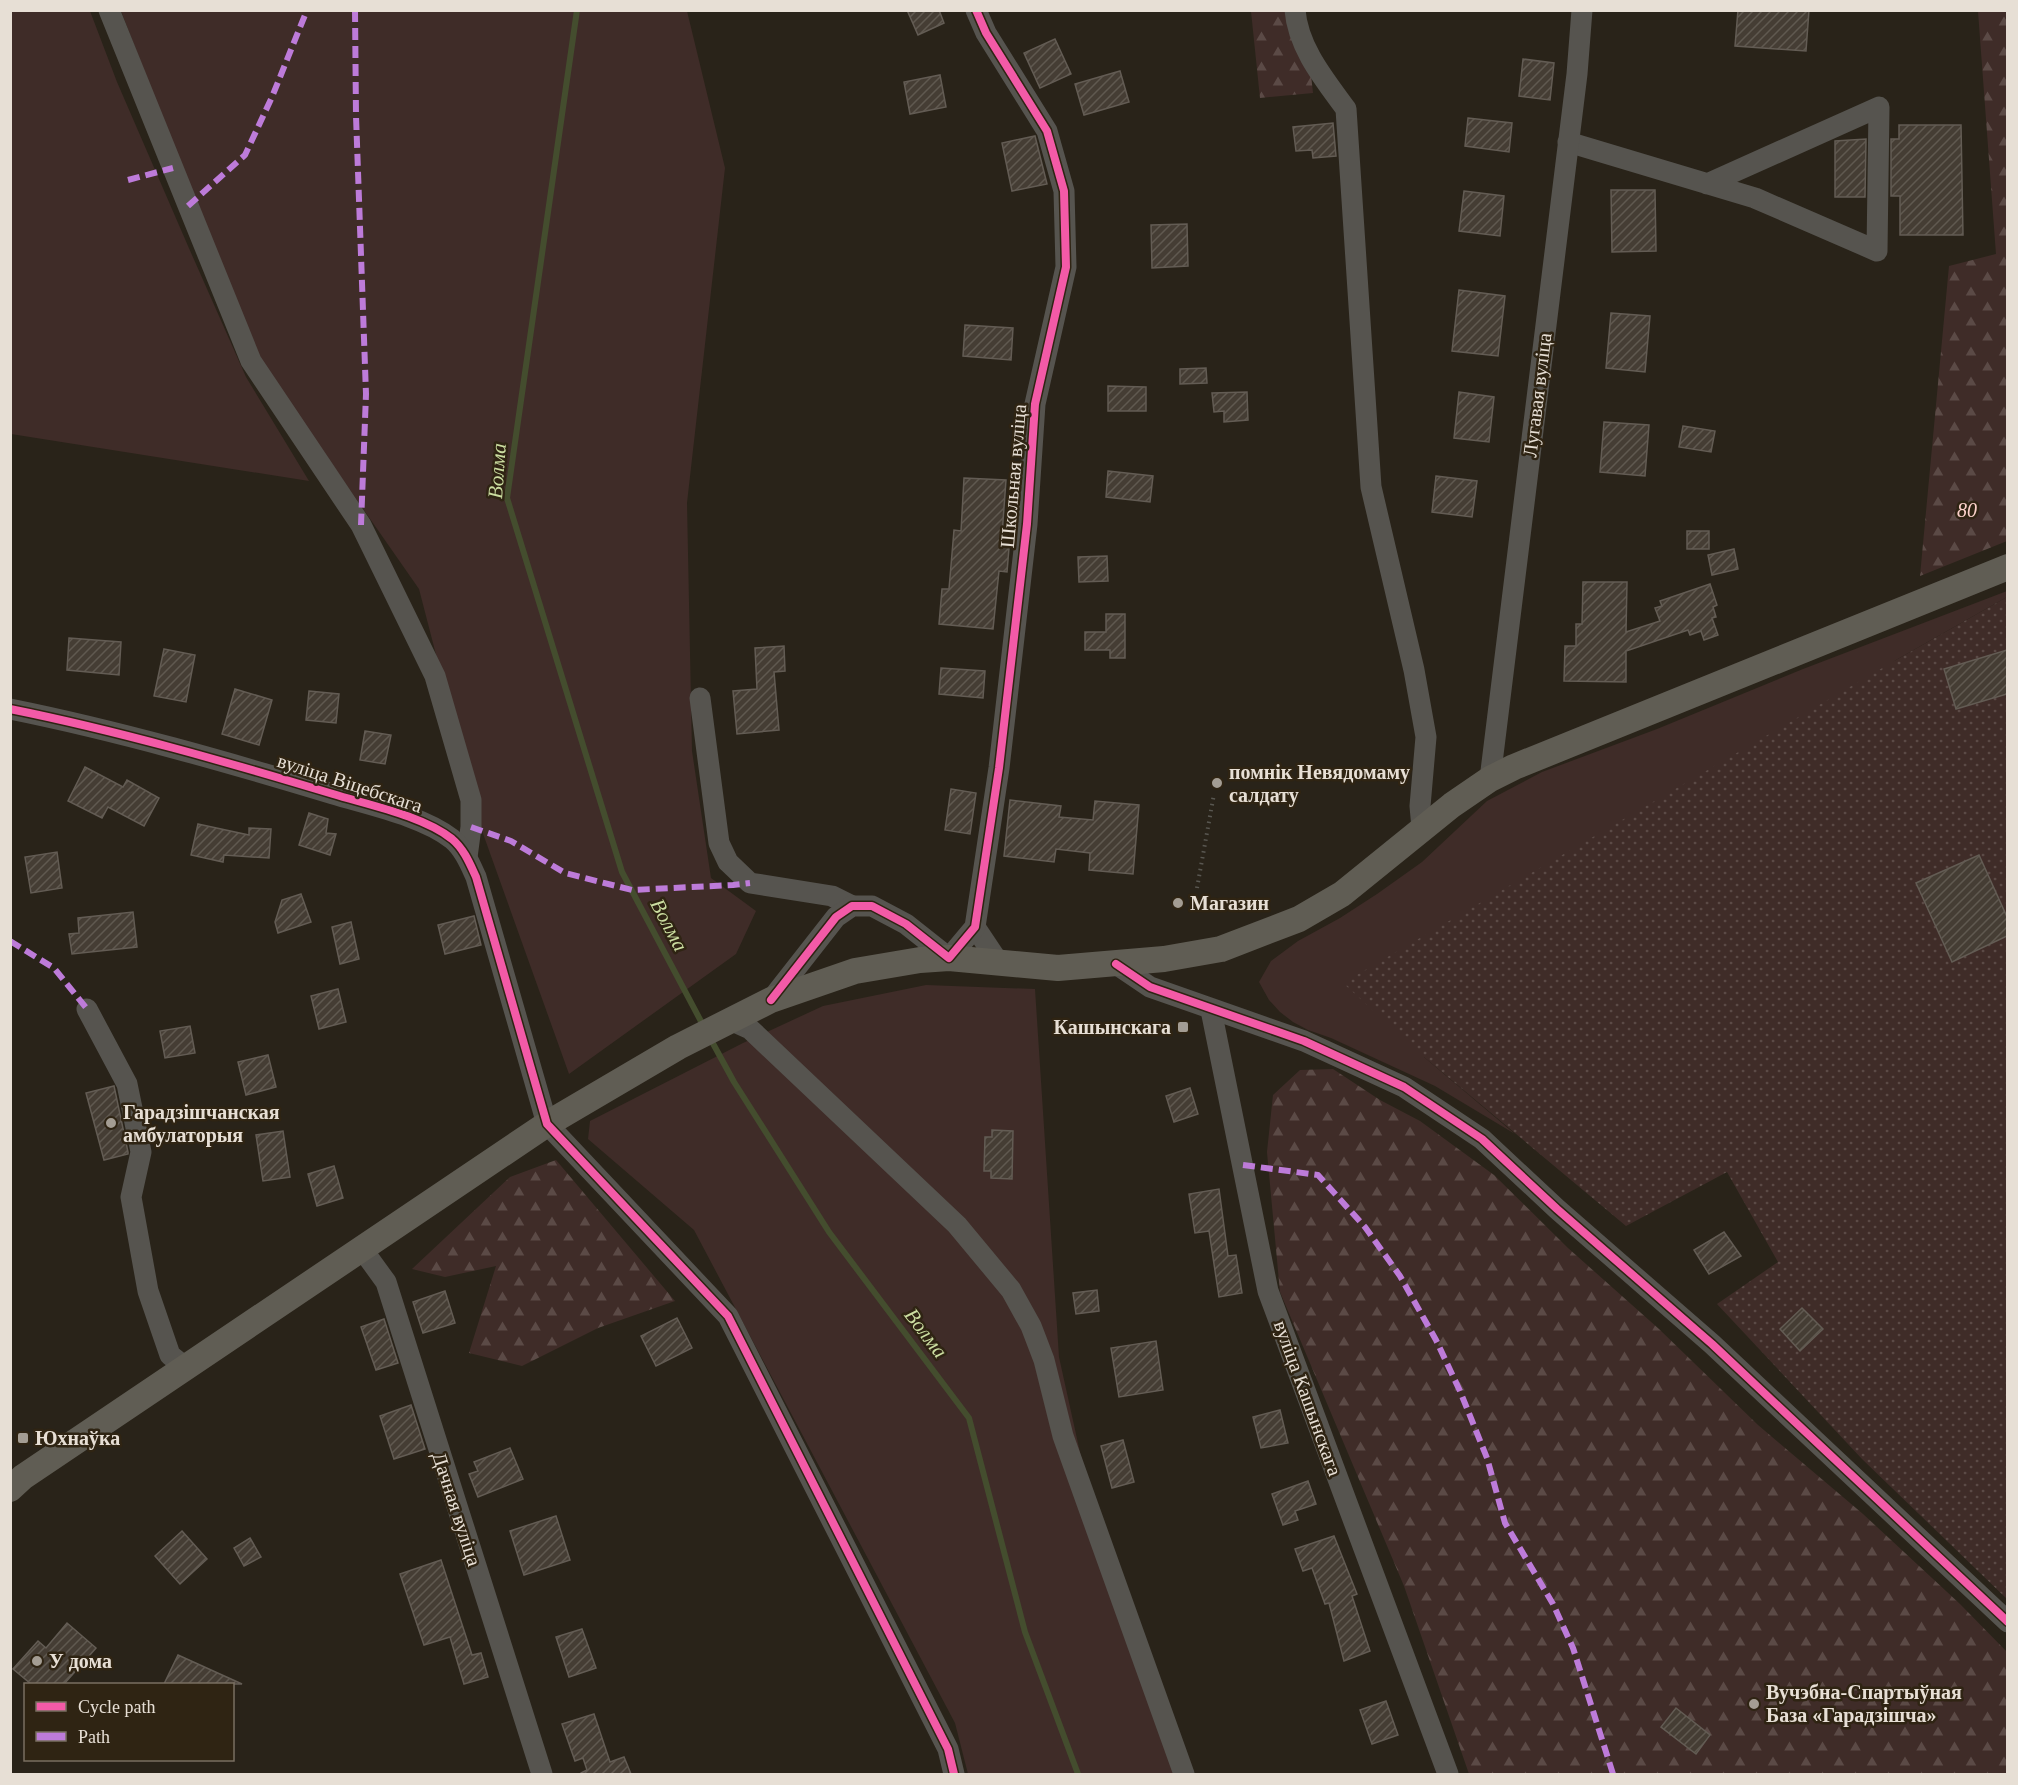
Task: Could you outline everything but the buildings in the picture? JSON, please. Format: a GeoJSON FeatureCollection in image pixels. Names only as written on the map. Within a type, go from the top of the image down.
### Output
{"type":"FeatureCollection","features":[{"type":"Feature","properties":{"kind":"main road"},"geometry":{"type":"LineString","coordinates":[[15,1477],[362,1249],[547,1124],[678,1047],[771,1000],[855,971],[897,963],[949,958],[1058,968],[1164,959],[1221,949],[1299,919],[1342,894],[1422,828],[1490,779],[1575,741],[2007,567]]}},
{"type":"Feature","properties":{"kind":"street"},"geometry":{"type":"LineString","coordinates":[[109,10],[251,361],[361,525],[435,676],[471,800],[471,827],[467,857]]}},
{"type":"Feature","properties":{"kind":"street","name":"Школьная вуліца"},"geometry":{"type":"LineString","coordinates":[[975,927],[1003,733],[1027,524],[1035,404],[1065,267],[1064,191],[1047,131],[986,33],[976,10]]}},
{"type":"Feature","properties":{"kind":"street"},"geometry":{"type":"LineString","coordinates":[[1295,10],[1296,24],[1315,67],[1346,109],[1371,487],[1414,670],[1426,737],[1420,806],[1422,828]]}},
{"type":"Feature","properties":{"kind":"street","name":"Лугавая вуліца"},"geometry":{"type":"LineString","coordinates":[[1490,779],[1577,74],[1582,10]]}},
{"type":"Feature","properties":{"kind":"street"},"geometry":{"type":"LineString","coordinates":[[1568,142],[1707,184],[1755,198],[1877,251],[1879,107],[1707,184]]}},
{"type":"Feature","properties":{"kind":"street"},"geometry":{"type":"LineString","coordinates":[[700,698],[719,843],[728,862],[750,883],[832,896],[852,906],[872,906],[906,924],[949,958],[975,927],[999,963]]}},
{"type":"Feature","properties":{"kind":"street","name":"вуліца Віцебскага"},"geometry":{"type":"LineString","coordinates":[[10,709],[46,716],[244,768],[382,809],[431,826],[453,840],[467,857],[485,904],[547,1124]]}},
{"type":"Feature","properties":{"kind":"street"},"geometry":{"type":"LineString","coordinates":[[771,1000],[836,917],[852,906]]}},
{"type":"Feature","properties":{"kind":"street"},"geometry":{"type":"LineString","coordinates":[[1116,964],[1150,987],[1304,1041],[1404,1088],[1482,1139],[1557,1209],[1712,1344],[2007,1622]]}},
{"type":"Feature","properties":{"kind":"street"},"geometry":{"type":"LineString","coordinates":[[87,1009],[127,1084],[141,1152],[131,1197],[148,1291],[170,1355],[184,1367]]}},
{"type":"Feature","properties":{"kind":"street","name":"вуліца Кашынскага"},"geometry":{"type":"LineString","coordinates":[[1211,1010],[1268,1291],[1448,1774]]}},
{"type":"Feature","properties":{"kind":"street"},"geometry":{"type":"LineString","coordinates":[[730,1020],[750,1029],[888,1158],[957,1225],[1011,1290],[1031,1326],[1044,1360],[1063,1436],[1184,1774]]}},
{"type":"Feature","properties":{"kind":"street"},"geometry":{"type":"LineString","coordinates":[[547,1124],[728,1316],[948,1749],[954,1774]]}},
{"type":"Feature","properties":{"kind":"street","name":"Дачная вуліца"},"geometry":{"type":"LineString","coordinates":[[362,1249],[386,1282],[542,1774]]}},
{"type":"Feature","properties":{"kind":"path"},"geometry":{"type":"LineString","coordinates":[[1197,888],[1214,794]]}},
{"type":"Feature","properties":{"kind":"green space"},"geometry":{"type":"Polygon","coordinates":[[[10,11],[90,11],[117,82],[246,377],[309,481],[11,434],[10,11]]]}},
{"type":"Feature","properties":{"kind":"green space"},"geometry":{"type":"Polygon","coordinates":[[[121,11],[687,11],[725,168],[687,503],[692,751],[711,878],[756,911],[736,954],[569,1074],[481,828],[419,589],[253,351],[121,11]]]}},
{"type":"Feature","properties":{"kind":"green space"},"geometry":{"type":"Polygon","coordinates":[[[1251,11],[1304,11],[1313,93],[1260,98],[1251,11]]]}},
{"type":"Feature","properties":{"kind":"green space","name":"80"},"geometry":{"type":"Polygon","coordinates":[[[1978,11],[2007,11],[2007,541],[1920,576],[1949,266],[1996,254],[1978,11]]]}},
{"type":"Feature","properties":{"kind":"green space"},"geometry":{"type":"Polygon","coordinates":[[[2007,591],[2007,597],[1896,660],[1424,1057],[1515,1134],[1435,1086],[1293,1022],[1269,1000],[1259,982],[1271,961],[1298,941],[1377,894],[1422,862],[1487,801],[1542,772],[2007,591]]]}},
{"type":"Feature","properties":{"kind":"green space"},"geometry":{"type":"Polygon","coordinates":[[[2007,597],[2007,1599],[1862,1459],[1717,1304],[1778,1262],[1727,1172],[1626,1226],[1424,1057],[1343,983],[2007,597]]]}},
{"type":"Feature","properties":{"kind":"green space"},"geometry":{"type":"Polygon","coordinates":[[[926,985],[1035,989],[1059,1357],[1098,1534],[1175,1774],[968,1774],[955,1723],[694,1230],[588,1139],[590,1121],[743,1043],[823,1006],[926,985]]]}},
{"type":"Feature","properties":{"kind":"green space"},"geometry":{"type":"Polygon","coordinates":[[[1333,1069],[1380,1100],[1420,1121],[1494,1175],[1568,1248],[1659,1329],[1758,1425],[1863,1514],[1960,1604],[2007,1652],[2007,1774],[1469,1774],[1404,1586],[1280,1292],[1267,1152],[1273,1095],[1300,1070],[1333,1069]]]}},
{"type":"Feature","properties":{"kind":"green space"},"geometry":{"type":"Polygon","coordinates":[[[556,1160],[675,1301],[598,1328],[522,1366],[469,1353],[496,1266],[445,1277],[412,1269],[510,1177],[556,1160]]]}},
{"type":"Feature","properties":{"kind":"waterway","name":"Волма"},"geometry":{"type":"LineString","coordinates":[[577,10],[507,498],[622,872],[704,1027]]}},
{"type":"Feature","properties":{"kind":"waterway","name":"Волма"},"geometry":{"type":"LineString","coordinates":[[710,1038],[734,1082],[829,1232],[969,1418],[1025,1632],[1078,1774]]}},
{"type":"Feature","properties":{"kind":"marked path"},"geometry":{"type":"LineString","coordinates":[[188,206],[245,155],[272,97],[307,10]]}},
{"type":"Feature","properties":{"kind":"marked path"},"geometry":{"type":"LineString","coordinates":[[355,10],[356,116],[366,394],[361,525]]}},
{"type":"Feature","properties":{"kind":"marked path"},"geometry":{"type":"LineString","coordinates":[[128,180],[173,168]]}},
{"type":"Feature","properties":{"kind":"marked path"},"geometry":{"type":"LineString","coordinates":[[471,827],[511,841],[565,873],[632,890],[750,883]]}},
{"type":"Feature","properties":{"kind":"marked path"},"geometry":{"type":"LineString","coordinates":[[10,941],[54,968],[87,1009]]}},
{"type":"Feature","properties":{"kind":"marked path"},"geometry":{"type":"LineString","coordinates":[[1243,1165],[1318,1175],[1365,1227],[1400,1276],[1436,1340],[1460,1391],[1487,1458],[1505,1523],[1553,1604],[1573,1648],[1613,1774]]}},
{"type":"Feature","properties":{"kind":"cycle path"},"geometry":{"type":"LineString","coordinates":[[771,1000],[836,917],[852,906],[872,906],[906,924],[949,958],[975,927],[999,768],[1027,524],[1035,404],[1066,267],[1064,191],[1047,131],[986,33],[976,10]]}},
{"type":"Feature","properties":{"kind":"cycle path"},"geometry":{"type":"LineString","coordinates":[[10,709],[173,748],[379,807],[426,824],[452,839],[460,847],[476,877],[547,1124],[728,1316],[948,1749],[954,1774]]}},
{"type":"Feature","properties":{"kind":"cycle path"},"geometry":{"type":"LineString","coordinates":[[1116,964],[1150,987],[1304,1041],[1404,1087],[1482,1139],[1557,1209],[1712,1344],[2008,1622]]}},
{"type":"Feature","properties":{"kind":"place","name":"помнік Невядомаму салдату"},"geometry":{"type":"Point","coordinates":[1217,783]}},
{"type":"Feature","properties":{"kind":"place","name":"Магазин"},"geometry":{"type":"Point","coordinates":[1178,903]}},
{"type":"Feature","properties":{"kind":"place","name":"Кашынскага"},"geometry":{"type":"Point","coordinates":[1183,1027]}},
{"type":"Feature","properties":{"kind":"place","name":"Гарадзішчанская амбулаторыя"},"geometry":{"type":"Point","coordinates":[111,1123]}},
{"type":"Feature","properties":{"kind":"place","name":"Юхнаўка"},"geometry":{"type":"Point","coordinates":[23,1438]}},
{"type":"Feature","properties":{"kind":"place","name":"У дома"},"geometry":{"type":"Point","coordinates":[37,1661]}},
{"type":"Feature","properties":{"kind":"place","name":"Вучэбна-Спартыўная База «Гарадзішча»"},"geometry":{"type":"Point","coordinates":[1754,1704]}}]}
